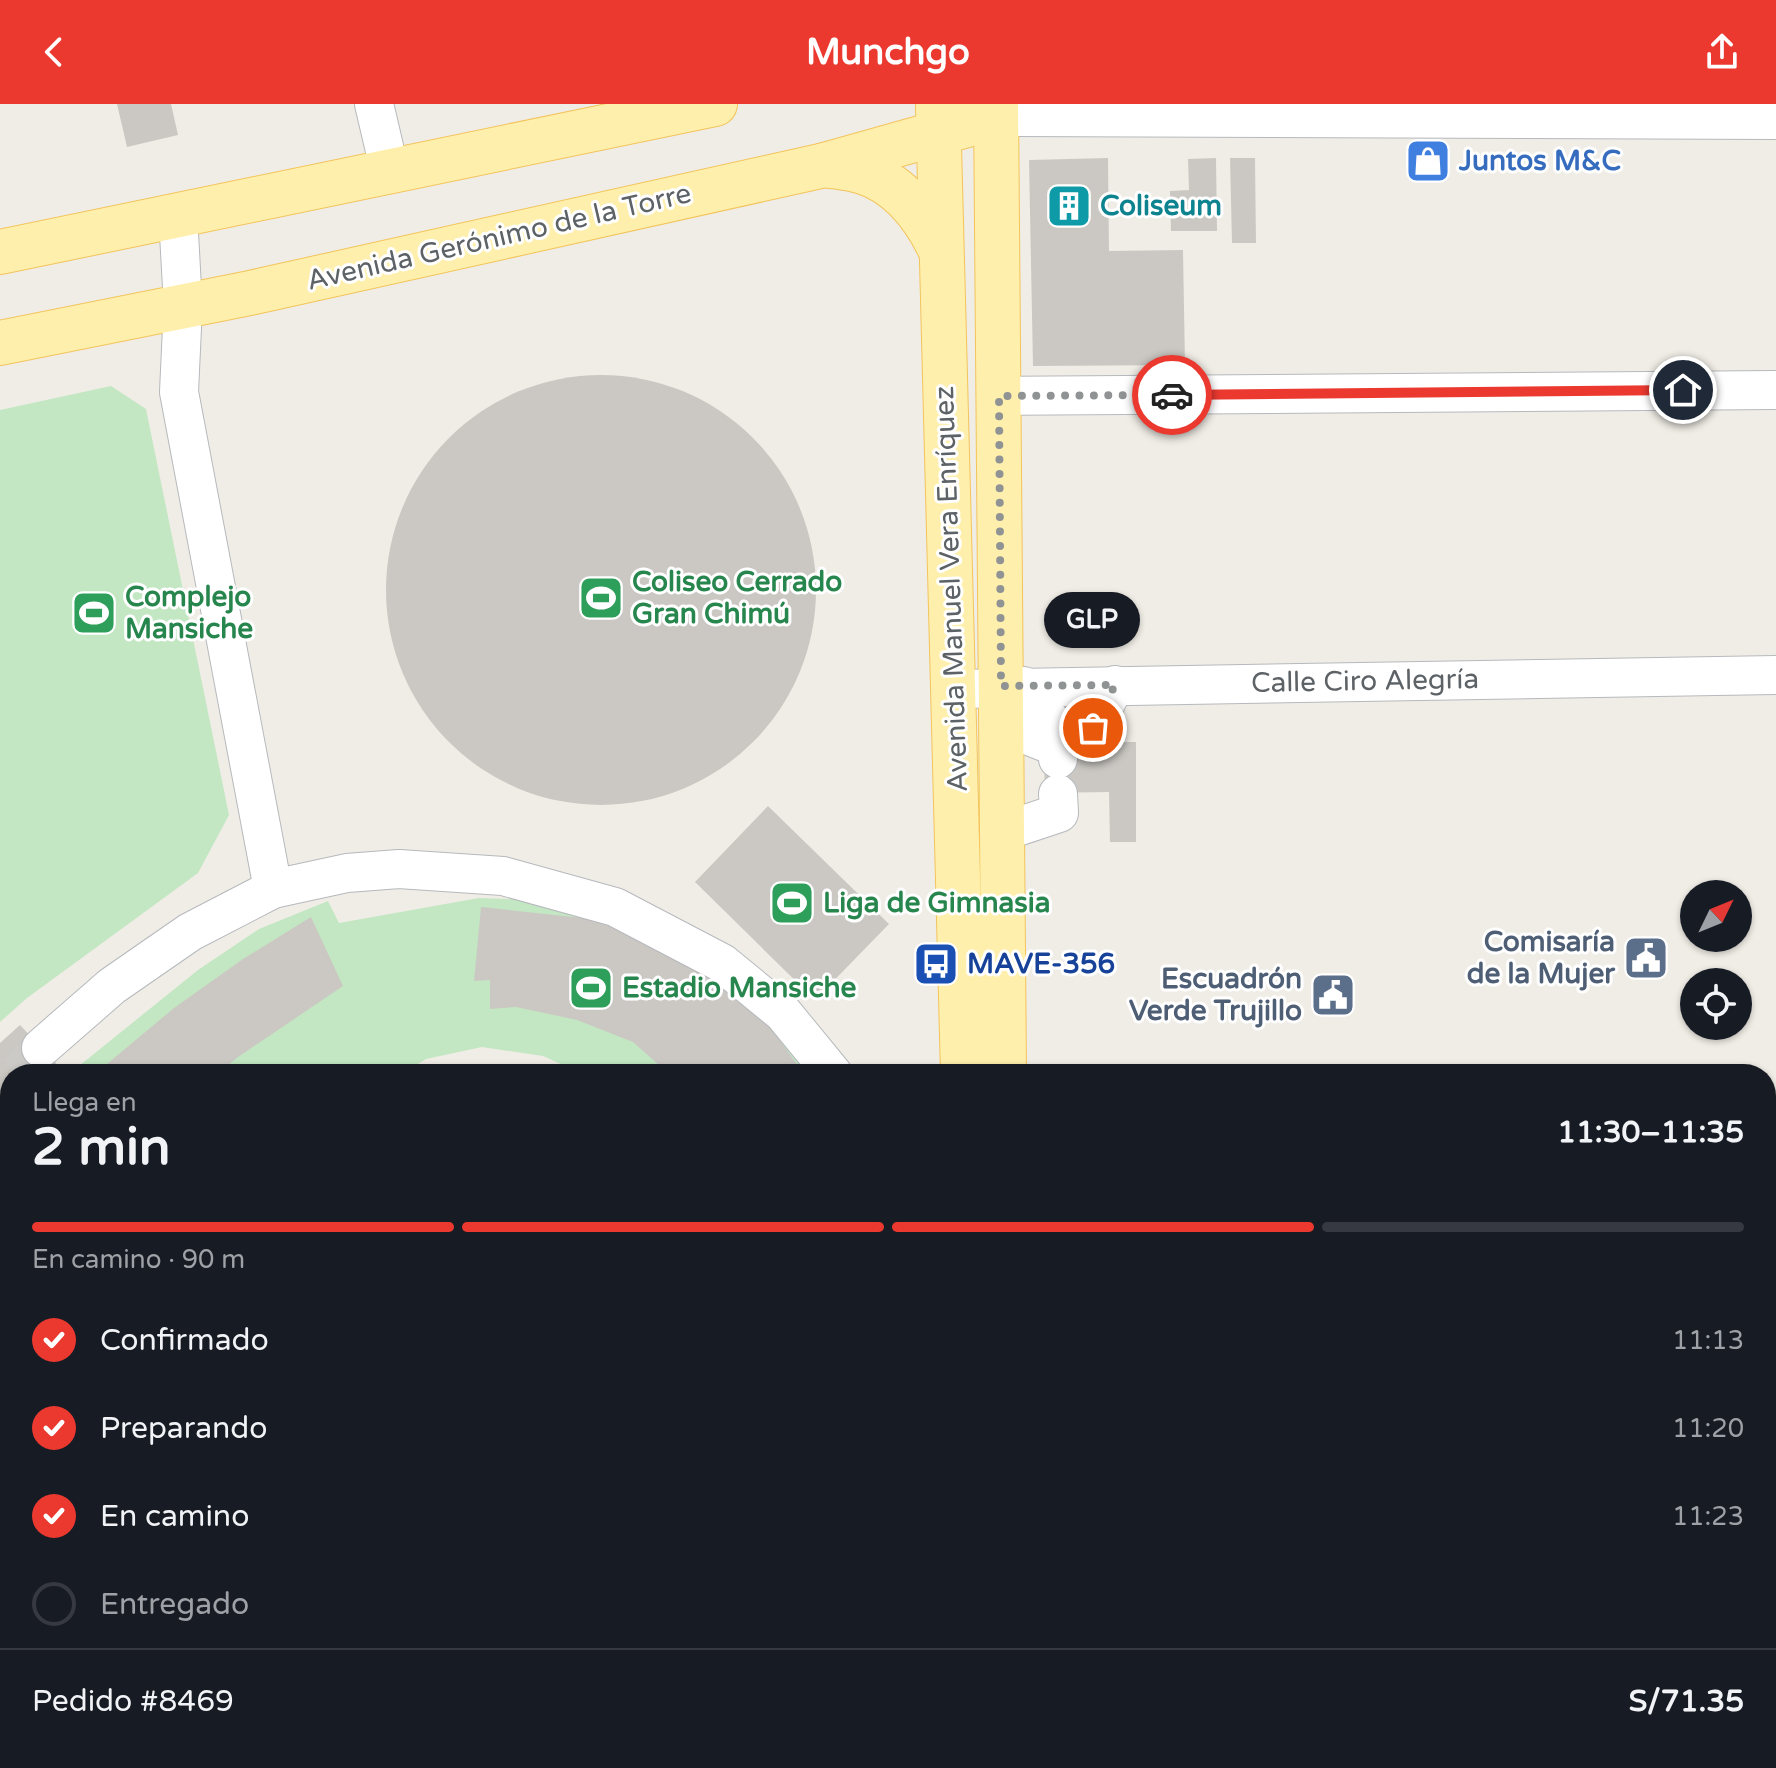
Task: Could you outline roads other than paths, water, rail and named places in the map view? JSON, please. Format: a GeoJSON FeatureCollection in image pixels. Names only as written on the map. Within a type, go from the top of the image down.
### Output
{"type":"FeatureCollection","features":[{"type":"Feature","properties":{"kind":"main road"},"geometry":{"type":"LineString","coordinates":[[0,252],[715,104]]}},
{"type":"Feature","properties":{"kind":"main road","name":"Avenida Gerónimo de la Torre"},"geometry":{"type":"LineString","coordinates":[[0,343],[250,293],[825,165],[938,118],[996,111]]}},
{"type":"Feature","properties":{"kind":"main road","name":"Avenida Manuel Vera Enríquez"},"geometry":{"type":"LineString","coordinates":[[996,111],[999,396],[1009,699],[1002,832],[1004,1064]]}},
{"type":"Feature","properties":{"kind":"main road","name":"Avenida Manuel Vera Enríquez"},"geometry":{"type":"LineString","coordinates":[[938,118],[963,1064]]}},
{"type":"Feature","properties":{"kind":"main road"},"geometry":{"type":"LineString","coordinates":[[825,165],[864,172],[899,192],[927,222],[941,251]]}},
{"type":"Feature","properties":{"kind":"main road"},"geometry":{"type":"LineString","coordinates":[[957,835],[1002,832]]}},
{"type":"Feature","properties":{"kind":"main road"},"geometry":{"type":"LineString","coordinates":[[961,987],[1004,983]]}},
{"type":"Feature","properties":{"kind":"street"},"geometry":{"type":"LineString","coordinates":[[374,104],[390,172]]}},
{"type":"Feature","properties":{"kind":"street"},"geometry":{"type":"LineString","coordinates":[[996,111],[1776,120]]}},
{"type":"Feature","properties":{"kind":"street"},"geometry":{"type":"LineString","coordinates":[[178,215],[183,306],[179,392],[273,889]]}},
{"type":"Feature","properties":{"kind":"street"},"geometry":{"type":"LineString","coordinates":[[999,396],[1776,390]]}},
{"type":"Feature","properties":{"kind":"street","name":"Calle Ciro Alegría"},"geometry":{"type":"LineString","coordinates":[[954,689],[1009,699],[1115,685],[1776,675]]}},
{"type":"Feature","properties":{"kind":"street"},"geometry":{"type":"LineString","coordinates":[[1057,757],[1093,728],[1115,685]]}},
{"type":"Feature","properties":{"kind":"street"},"geometry":{"type":"LineString","coordinates":[[1002,832],[1059,813],[1057,757],[1009,699]]}},
{"type":"Feature","properties":{"kind":"street"},"geometry":{"type":"LineString","coordinates":[[41,1048],[112,986],[190,932],[273,889],[347,873],[399,869],[503,876],[615,907],[722,963],[823,1064]]}},
{"type":"Feature","properties":{"kind":"tunnel"},"geometry":{"type":"LineString","coordinates":[[26,1064],[41,1048]]}},
{"type":"Feature","properties":{"kind":"place","name":"Juntos M&C"},"geometry":{"type":"Point","coordinates":[1428,161]}},
{"type":"Feature","properties":{"kind":"place","name":"Coliseum"},"geometry":{"type":"Point","coordinates":[1069,206]}},
{"type":"Feature","properties":{"kind":"place","name":"Coliseo Cerrado Gran Chimú"},"geometry":{"type":"Point","coordinates":[601,598]}},
{"type":"Feature","properties":{"kind":"place","name":"Complejo Mansiche"},"geometry":{"type":"Point","coordinates":[94,613]}},
{"type":"Feature","properties":{"kind":"place","name":"GLP"},"geometry":{"type":"Point","coordinates":[1093,728]}},
{"type":"Feature","properties":{"kind":"place","name":"Liga de Gimnasia"},"geometry":{"type":"Point","coordinates":[792,903]}},
{"type":"Feature","properties":{"kind":"place","name":"Comisaría de la Mujer"},"geometry":{"type":"Point","coordinates":[1646,958]}},
{"type":"Feature","properties":{"kind":"place","name":"MAVE-356"},"geometry":{"type":"Point","coordinates":[936,964]}},
{"type":"Feature","properties":{"kind":"place","name":"Estadio Mansiche"},"geometry":{"type":"Point","coordinates":[591,988]}},
{"type":"Feature","properties":{"kind":"place","name":"Escuadrón Verde Trujillo"},"geometry":{"type":"Point","coordinates":[1333,995]}}]}
